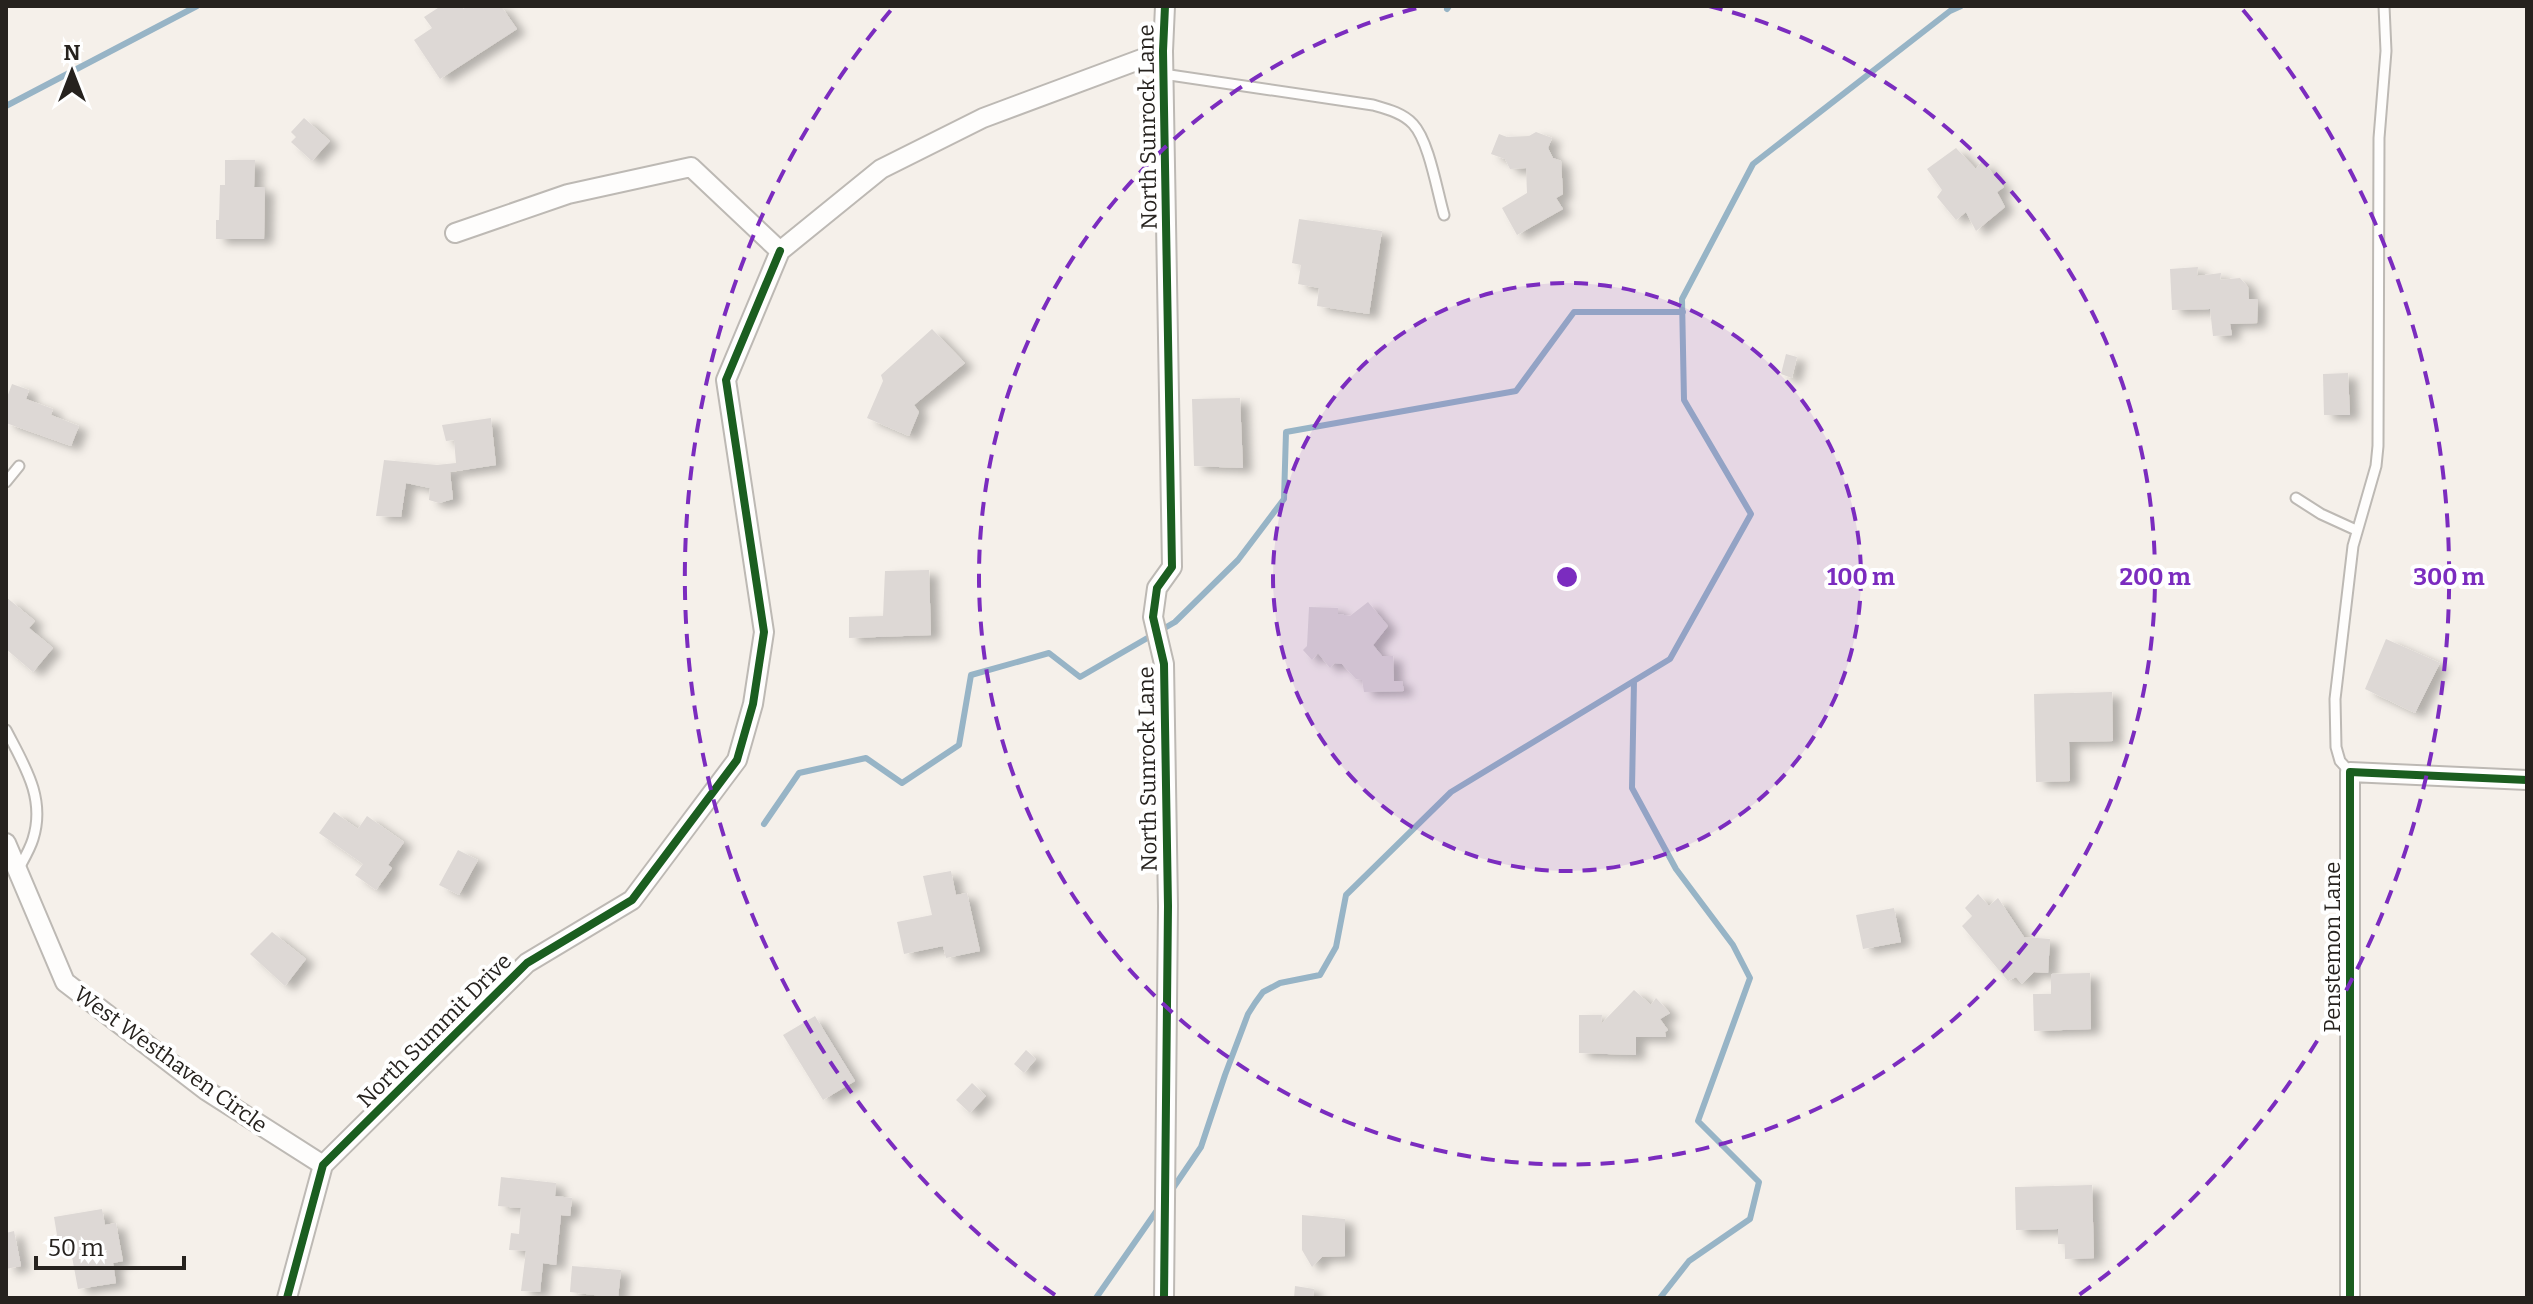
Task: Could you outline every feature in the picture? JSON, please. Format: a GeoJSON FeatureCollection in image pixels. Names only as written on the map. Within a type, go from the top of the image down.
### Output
{"type":"FeatureCollection","features":[{"type":"Feature","properties":{"kind":"street","name":"North Sunrock Lane"},"geometry":{"type":"LineString","coordinates":[[1164,1298],[1168,891],[1164,664],[1153,617],[1157,588],[1172,567],[1163,74],[1165,6]]}},
{"type":"Feature","properties":{"kind":"street","name":"North Summit Drive"},"geometry":{"type":"LineString","coordinates":[[323,1165],[527,963],[632,900],[737,760],[753,704],[764,632],[726,380],[780,251],[881,169],[983,118],[1163,51]]}},
{"type":"Feature","properties":{"kind":"street"},"geometry":{"type":"LineString","coordinates":[[455,233],[568,194],[691,167],[780,251]]}},
{"type":"Feature","properties":{"kind":"street"},"geometry":{"type":"LineString","coordinates":[[2350,772],[2527,780]]}},
{"type":"Feature","properties":{"kind":"street","name":"Penstemon Lane"},"geometry":{"type":"LineString","coordinates":[[2350,772],[2350,1298]]}},
{"type":"Feature","properties":{"kind":"street","name":"West Westhaven Circle"},"geometry":{"type":"LineString","coordinates":[[6,843],[65,982],[207,1091],[323,1165]]}},
{"type":"Feature","properties":{"kind":"street"},"geometry":{"type":"LineString","coordinates":[[287,1298],[323,1165]]}},
{"type":"Feature","properties":{"kind":"lane"},"geometry":{"type":"LineString","coordinates":[[2350,772],[2340,761],[2336,747],[2335,699],[2356,530],[2376,466],[2378,446],[2379,138],[2386,51],[2384,6]]}},
{"type":"Feature","properties":{"kind":"lane"},"geometry":{"type":"LineString","coordinates":[[1163,74],[1373,105],[1396,112],[1413,122],[1425,142],[1444,215]]}},
{"type":"Feature","properties":{"kind":"lane"},"geometry":{"type":"LineString","coordinates":[[6,482],[19,466]]}},
{"type":"Feature","properties":{"kind":"lane"},"geometry":{"type":"LineString","coordinates":[[2296,498],[2356,530]]}},
{"type":"Feature","properties":{"kind":"lane"},"geometry":{"type":"LineString","coordinates":[[6,730],[32,779],[37,799],[33,839],[18,871]]}},
{"type":"Feature","properties":{"kind":"building"},"geometry":{"type":"Polygon","coordinates":[[[441,6],[463,6],[463,9],[468,6],[501,6],[517,29],[440,79],[414,40],[432,28],[424,17],[441,6]]]}},
{"type":"Feature","properties":{"kind":"building"},"geometry":{"type":"Polygon","coordinates":[[[304,118],[330,141],[312,161],[291,142],[296,137],[291,132],[304,118]]]}},
{"type":"Feature","properties":{"kind":"building"},"geometry":{"type":"Polygon","coordinates":[[[1536,132],[1552,138],[1548,148],[1553,158],[1561,161],[1563,194],[1556,198],[1563,209],[1517,235],[1502,208],[1527,193],[1526,168],[1510,169],[1505,159],[1491,154],[1499,134],[1507,137],[1529,136],[1536,132]]]}},
{"type":"Feature","properties":{"kind":"building"},"geometry":{"type":"Polygon","coordinates":[[[1956,148],[1976,169],[1982,161],[2004,187],[1997,192],[2005,207],[1976,231],[1966,212],[1956,220],[1937,197],[1942,190],[1927,169],[1956,148]]]}},
{"type":"Feature","properties":{"kind":"building"},"geometry":{"type":"Polygon","coordinates":[[[225,160],[255,160],[254,187],[265,187],[264,239],[216,239],[220,185],[225,185],[225,160]]]}},
{"type":"Feature","properties":{"kind":"building"},"geometry":{"type":"Polygon","coordinates":[[[1299,219],[1382,231],[1369,314],[1317,306],[1319,288],[1298,284],[1301,265],[1292,263],[1299,219]]]}},
{"type":"Feature","properties":{"kind":"building"},"geometry":{"type":"Polygon","coordinates":[[[2198,267],[2197,276],[2221,273],[2220,280],[2240,278],[2248,287],[2249,299],[2258,299],[2257,323],[2230,324],[2232,335],[2213,336],[2210,309],[2172,310],[2170,269],[2198,267]]]}},
{"type":"Feature","properties":{"kind":"building"},"geometry":{"type":"Polygon","coordinates":[[[932,329],[965,363],[914,405],[919,412],[909,436],[867,418],[883,381],[881,375],[932,329]]]}},
{"type":"Feature","properties":{"kind":"building"},"geometry":{"type":"Polygon","coordinates":[[[1786,354],[1797,357],[1792,378],[1781,374],[1786,354]]]}},
{"type":"Feature","properties":{"kind":"building"},"geometry":{"type":"Polygon","coordinates":[[[2348,373],[2350,415],[2324,415],[2323,374],[2348,373]]]}},
{"type":"Feature","properties":{"kind":"building"},"geometry":{"type":"Polygon","coordinates":[[[12,384],[29,390],[26,399],[53,409],[51,415],[79,426],[71,446],[6,423],[6,400],[12,384]]]}},
{"type":"Feature","properties":{"kind":"building"},"geometry":{"type":"Polygon","coordinates":[[[1240,398],[1243,468],[1194,466],[1192,399],[1240,398]]]}},
{"type":"Feature","properties":{"kind":"building"},"geometry":{"type":"Polygon","coordinates":[[[491,418],[496,465],[450,472],[453,499],[439,503],[429,500],[430,488],[406,483],[401,517],[376,516],[384,460],[437,465],[456,463],[454,440],[446,441],[442,425],[491,418]]]}},
{"type":"Feature","properties":{"kind":"building"},"geometry":{"type":"Polygon","coordinates":[[[929,570],[931,635],[849,638],[849,617],[883,616],[885,571],[929,570]]]}},
{"type":"Feature","properties":{"kind":"building"},"geometry":{"type":"Polygon","coordinates":[[[6,597],[35,621],[29,628],[53,648],[33,672],[6,649],[6,597]]]}},
{"type":"Feature","properties":{"kind":"building"},"geometry":{"type":"Polygon","coordinates":[[[1368,602],[1388,626],[1373,645],[1382,656],[1393,656],[1394,681],[1402,681],[1404,691],[1364,692],[1362,680],[1356,679],[1342,664],[1335,663],[1330,668],[1318,653],[1312,660],[1303,650],[1307,646],[1309,607],[1338,608],[1338,614],[1350,616],[1368,602]]]}},
{"type":"Feature","properties":{"kind":"building"},"geometry":{"type":"Polygon","coordinates":[[[2386,639],[2440,663],[2415,713],[2365,689],[2386,639]]]}},
{"type":"Feature","properties":{"kind":"building"},"geometry":{"type":"Polygon","coordinates":[[[2112,692],[2113,741],[2069,742],[2070,781],[2036,782],[2034,694],[2112,692]]]}},
{"type":"Feature","properties":{"kind":"building"},"geometry":{"type":"Polygon","coordinates":[[[334,812],[358,829],[367,816],[404,842],[388,865],[392,868],[376,890],[355,875],[363,864],[319,833],[334,812]]]}},
{"type":"Feature","properties":{"kind":"building"},"geometry":{"type":"Polygon","coordinates":[[[458,850],[478,860],[459,895],[439,885],[458,850]]]}},
{"type":"Feature","properties":{"kind":"building"},"geometry":{"type":"Polygon","coordinates":[[[951,871],[956,895],[967,893],[980,951],[946,958],[943,946],[904,954],[897,922],[932,915],[923,876],[951,871]]]}},
{"type":"Feature","properties":{"kind":"building"},"geometry":{"type":"Polygon","coordinates":[[[1978,894],[1989,906],[1998,898],[2024,937],[2050,939],[2048,973],[2034,972],[2022,984],[2016,977],[2008,981],[1962,926],[1972,916],[1965,908],[1978,894]]]}},
{"type":"Feature","properties":{"kind":"building"},"geometry":{"type":"Polygon","coordinates":[[[1894,908],[1901,942],[1863,949],[1856,915],[1894,908]]]}},
{"type":"Feature","properties":{"kind":"building"},"geometry":{"type":"Polygon","coordinates":[[[272,932],[306,959],[285,986],[250,954],[272,932]]]}},
{"type":"Feature","properties":{"kind":"building"},"geometry":{"type":"Polygon","coordinates":[[[2090,973],[2091,1029],[2034,1031],[2033,994],[2051,994],[2051,974],[2090,973]]]}},
{"type":"Feature","properties":{"kind":"building"},"geometry":{"type":"Polygon","coordinates":[[[1634,990],[1651,1005],[1656,998],[1670,1013],[1660,1019],[1668,1030],[1666,1037],[1636,1037],[1636,1055],[1579,1053],[1579,1015],[1602,1015],[1601,1024],[1634,990]]]}},
{"type":"Feature","properties":{"kind":"building"},"geometry":{"type":"Polygon","coordinates":[[[815,1016],[855,1081],[823,1100],[783,1035],[815,1016]]]}},
{"type":"Feature","properties":{"kind":"building"},"geometry":{"type":"Polygon","coordinates":[[[1026,1050],[1036,1059],[1024,1073],[1014,1064],[1026,1050]]]}},
{"type":"Feature","properties":{"kind":"building"},"geometry":{"type":"Polygon","coordinates":[[[972,1083],[986,1096],[970,1113],[956,1100],[972,1083]]]}},
{"type":"Feature","properties":{"kind":"building"},"geometry":{"type":"Polygon","coordinates":[[[501,1177],[556,1183],[555,1196],[572,1198],[570,1216],[561,1215],[556,1265],[543,1263],[540,1292],[521,1291],[526,1251],[509,1250],[511,1233],[519,1234],[521,1208],[498,1206],[501,1177]]]}},
{"type":"Feature","properties":{"kind":"building"},"geometry":{"type":"Polygon","coordinates":[[[2092,1185],[2094,1258],[2065,1259],[2065,1244],[2058,1244],[2058,1229],[2016,1230],[2015,1187],[2092,1185]]]}},
{"type":"Feature","properties":{"kind":"building"},"geometry":{"type":"Polygon","coordinates":[[[102,1209],[105,1225],[116,1223],[123,1261],[113,1263],[116,1283],[78,1289],[70,1246],[59,1247],[54,1217],[102,1209]]]}},
{"type":"Feature","properties":{"kind":"building"},"geometry":{"type":"Polygon","coordinates":[[[1302,1215],[1345,1219],[1345,1256],[1322,1257],[1312,1267],[1302,1250],[1302,1215]]]}},
{"type":"Feature","properties":{"kind":"building"},"geometry":{"type":"Polygon","coordinates":[[[14,1231],[21,1266],[6,1269],[6,1233],[14,1231]]]}},
{"type":"Feature","properties":{"kind":"building"},"geometry":{"type":"Polygon","coordinates":[[[572,1266],[621,1270],[618,1298],[570,1292],[572,1266]]]}},
{"type":"Feature","properties":{"kind":"building"},"geometry":{"type":"Polygon","coordinates":[[[1295,1286],[1314,1289],[1313,1298],[1294,1298],[1295,1286]]]}},
{"type":"Feature","properties":{"kind":"waterway"},"geometry":{"type":"LineString","coordinates":[[6,106],[197,6]]}},
{"type":"Feature","properties":{"kind":"waterway"},"geometry":{"type":"LineString","coordinates":[[1169,1194],[1201,1147],[1248,1014],[1263,992],[1280,983],[1320,975],[1336,947],[1346,895],[1451,792],[1670,659],[1751,514],[1684,400],[1682,299],[1753,164],[1950,11],[1961,6]]}},
{"type":"Feature","properties":{"kind":"waterway"},"geometry":{"type":"LineString","coordinates":[[764,824],[799,773],[866,758],[902,783],[959,745],[971,675],[1049,653],[1080,677],[1175,622],[1238,560],[1284,499],[1286,432],[1516,391],[1574,312],[1683,312]]}},
{"type":"Feature","properties":{"kind":"waterway"},"geometry":{"type":"LineString","coordinates":[[1634,681],[1632,788],[1676,869],[1733,945],[1750,978],[1698,1121],[1759,1182],[1750,1219],[1689,1261],[1660,1298]]}},
{"type":"Feature","properties":{"kind":"waterway"},"geometry":{"type":"LineString","coordinates":[[1096,1298],[1160,1206]]}},
{"type":"Feature","properties":{"kind":"cycle path"},"geometry":{"type":"LineString","coordinates":[[1164,1298],[1168,906],[1164,664],[1153,617],[1157,588],[1172,567],[1163,51],[1165,6]]}},
{"type":"Feature","properties":{"kind":"cycle path"},"geometry":{"type":"LineString","coordinates":[[287,1298],[323,1165],[527,963],[632,900],[737,760],[753,704],[764,632],[726,380],[780,251]]}},
{"type":"Feature","properties":{"kind":"cycle path"},"geometry":{"type":"LineString","coordinates":[[2350,1298],[2350,772],[2527,780]]}}]}
